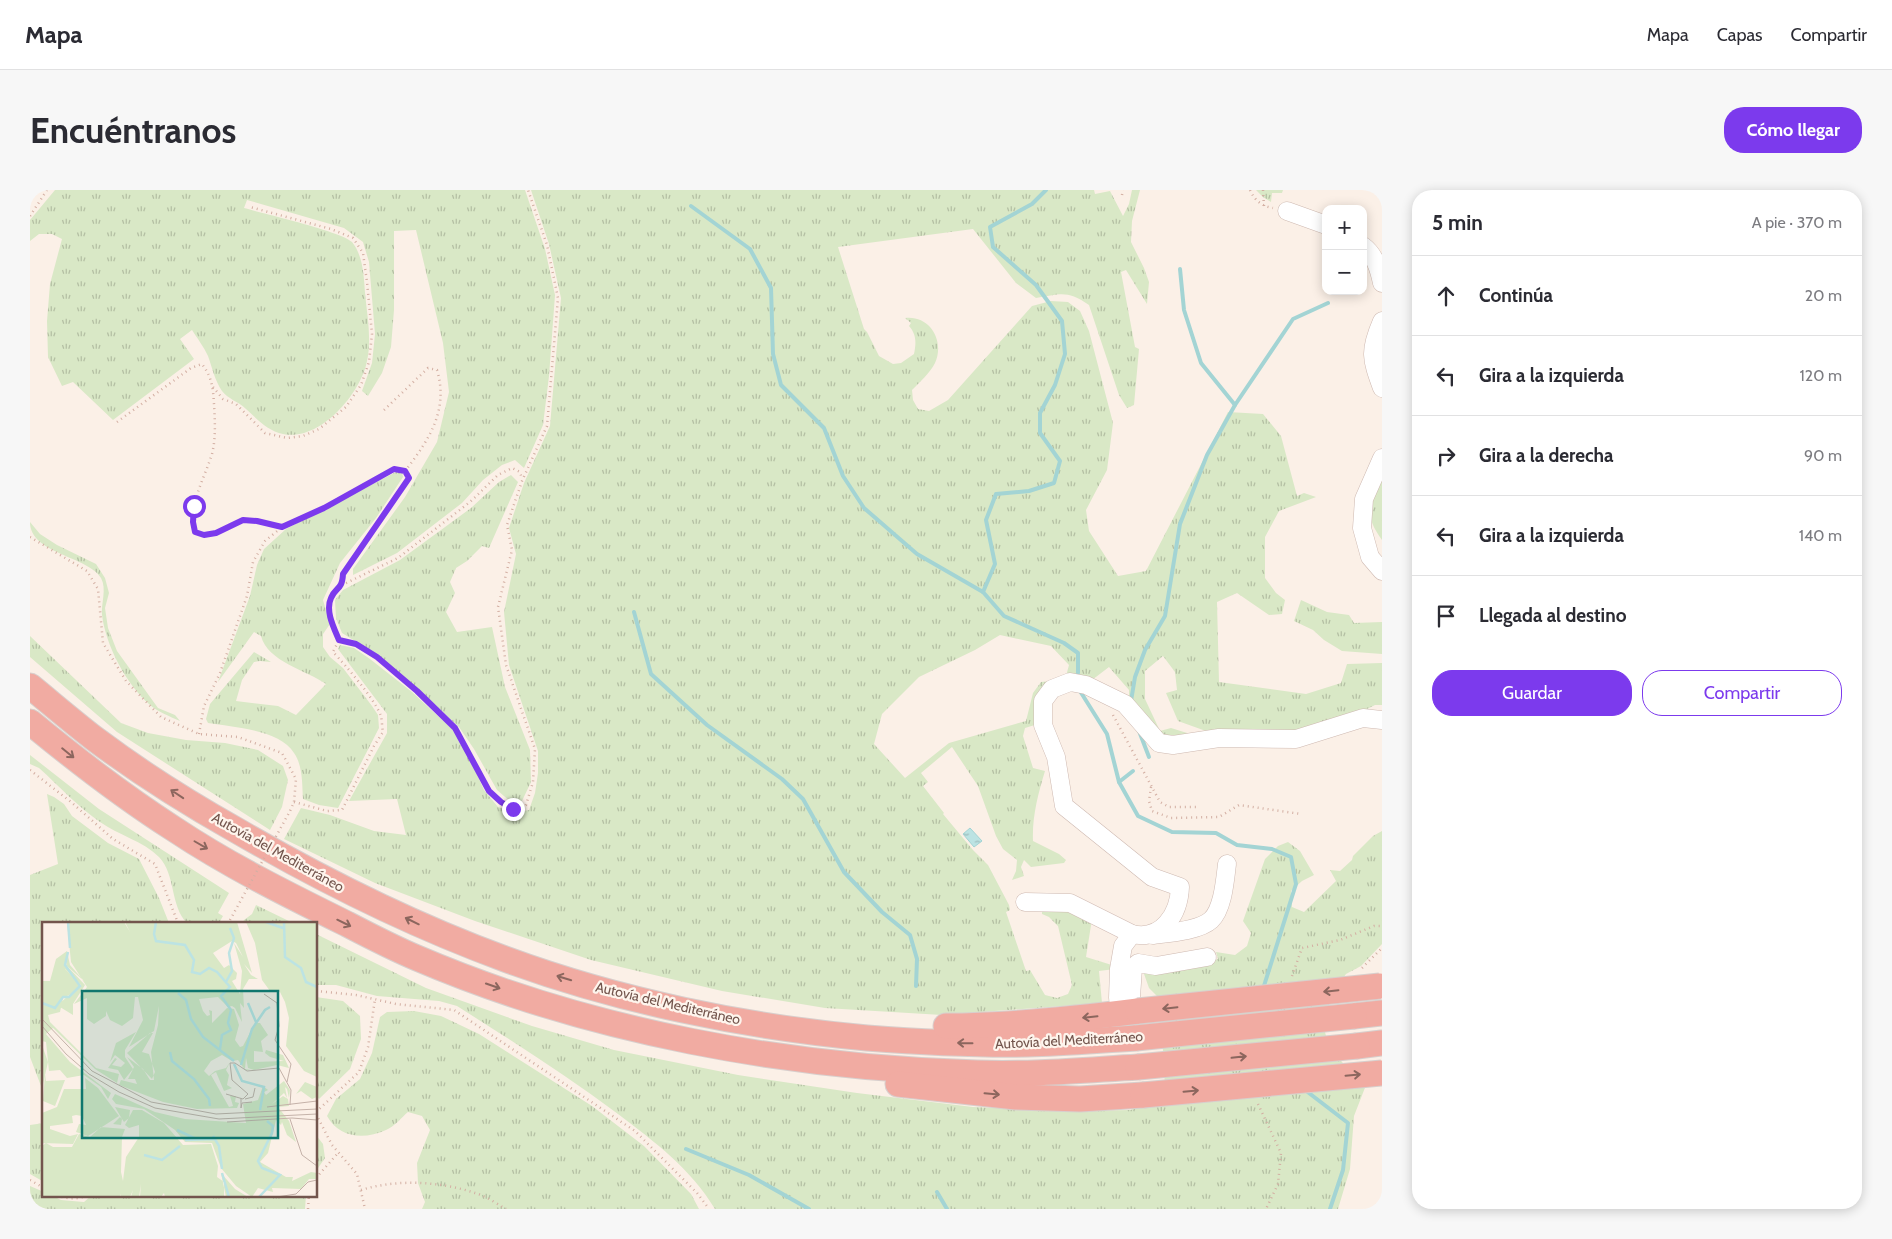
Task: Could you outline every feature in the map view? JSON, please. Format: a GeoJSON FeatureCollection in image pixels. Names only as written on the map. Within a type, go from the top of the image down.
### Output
{"type":"FeatureCollection","features":[{"type":"Feature","properties":{"kind":"highway","name":"Autovía del Mediterráneo"},"geometry":{"type":"LineString","coordinates":[[30,686],[96,740],[194,806],[295,865],[423,927],[506,960],[614,992],[696,1012],[791,1029],[867,1038],[954,1043],[1028,1044],[1136,1038],[1382,1013]]}},
{"type":"Feature","properties":{"kind":"highway"},"geometry":{"type":"LineString","coordinates":[[30,722],[78,761],[175,830],[281,892],[416,958],[531,1000],[593,1018],[688,1041],[784,1057],[880,1068],[978,1074],[1044,1073],[1138,1067],[1382,1043]]}},
{"type":"Feature","properties":{"kind":"highway"},"geometry":{"type":"LineString","coordinates":[[791,1029],[846,1022],[902,1027],[977,1026],[1077,1018],[1381,986]]}},
{"type":"Feature","properties":{"kind":"highway"},"geometry":{"type":"LineString","coordinates":[[739,1050],[780,1070],[1016,1097],[1080,1099],[1142,1095],[1382,1073]]}},
{"type":"Feature","properties":{"kind":"street"},"geometry":{"type":"LineString","coordinates":[[1287,211],[1322,224]]}},
{"type":"Feature","properties":{"kind":"street"},"geometry":{"type":"LineString","coordinates":[[1367,250],[1374,258],[1382,283]]}},
{"type":"Feature","properties":{"kind":"street"},"geometry":{"type":"LineString","coordinates":[[1382,321],[1373,341],[1372,362],[1382,388]]}},
{"type":"Feature","properties":{"kind":"street"},"geometry":{"type":"LineString","coordinates":[[1382,458],[1364,499],[1362,528],[1370,557],[1382,571]]}},
{"type":"Feature","properties":{"kind":"street"},"geometry":{"type":"LineString","coordinates":[[1153,935],[1167,924],[1180,902],[1180,887],[1152,877],[1064,806],[1056,757],[1043,725],[1043,701],[1052,689],[1070,682],[1086,685],[1125,704],[1137,715],[1158,743],[1173,744],[1219,738],[1296,739],[1363,718],[1382,720]]}},
{"type":"Feature","properties":{"kind":"street"},"geometry":{"type":"LineString","coordinates":[[1025,902],[1070,903],[1139,936],[1198,927],[1211,920],[1223,898],[1228,864]]}},
{"type":"Feature","properties":{"kind":"street"},"geometry":{"type":"LineString","coordinates":[[1132,934],[1123,946],[1119,969],[1118,998],[1128,1001],[1131,996],[1132,968],[1138,963],[1156,966],[1207,957]]}},
{"type":"Feature","properties":{"kind":"path"},"geometry":{"type":"LineString","coordinates":[[30,216],[48,190]]}},
{"type":"Feature","properties":{"kind":"path"},"geometry":{"type":"LineString","coordinates":[[339,640],[356,644],[377,657],[417,691],[455,728],[489,791],[501,802],[513,809],[526,805],[533,782],[535,749],[506,665],[498,607],[512,550],[507,525],[522,481],[546,426],[558,298],[547,244],[528,190]]}},
{"type":"Feature","properties":{"kind":"path"},"geometry":{"type":"LineString","coordinates":[[1122,195],[1123,190]]}},
{"type":"Feature","properties":{"kind":"path"},"geometry":{"type":"LineString","coordinates":[[1250,190],[1254,198],[1264,206],[1287,211]]}},
{"type":"Feature","properties":{"kind":"path"},"geometry":{"type":"LineString","coordinates":[[1263,190],[1264,206]]}},
{"type":"Feature","properties":{"kind":"path"},"geometry":{"type":"LineString","coordinates":[[213,387],[223,399],[236,404],[265,433],[287,438],[303,436],[319,429],[346,407],[361,385],[369,362],[372,334],[367,282],[363,253],[353,238],[331,229],[250,207]]}},
{"type":"Feature","properties":{"kind":"path"},"geometry":{"type":"LineString","coordinates":[[117,422],[191,368],[202,364],[208,372],[213,387],[216,428],[212,452],[194,506],[193,522],[195,532],[204,535],[216,533],[243,520],[282,527]]}},
{"type":"Feature","properties":{"kind":"path"},"geometry":{"type":"LineString","coordinates":[[384,410],[428,368],[438,370],[441,382],[440,407],[434,430],[405,471]]}},
{"type":"Feature","properties":{"kind":"path"},"geometry":{"type":"LineString","coordinates":[[294,802],[327,811],[342,810],[383,732],[381,717],[375,705],[346,665],[333,652],[339,640],[330,616],[330,598],[342,585],[398,558],[470,502],[498,475],[512,468],[520,472],[522,481]]}},
{"type":"Feature","properties":{"kind":"path"},"geometry":{"type":"LineString","coordinates":[[199,734],[204,706],[220,673],[247,596],[253,562],[265,541],[282,527],[324,508],[394,469],[405,471],[409,478],[343,574],[342,585]]}},
{"type":"Feature","properties":{"kind":"path"},"geometry":{"type":"LineString","coordinates":[[30,537],[87,571],[98,589],[103,644],[126,681],[161,717],[199,734],[238,737],[282,752],[296,779],[294,802],[230,921]]}},
{"type":"Feature","properties":{"kind":"path"},"geometry":{"type":"LineString","coordinates":[[1103,693],[1117,724],[1160,802],[1169,807],[1198,807]]}},
{"type":"Feature","properties":{"kind":"path"},"geometry":{"type":"LineString","coordinates":[[30,770],[71,802],[112,839],[155,864],[178,922]]}},
{"type":"Feature","properties":{"kind":"path"},"geometry":{"type":"LineString","coordinates":[[1151,787],[1149,801],[1152,811],[1172,818],[1219,817],[1239,805],[1301,814]]}},
{"type":"Feature","properties":{"kind":"path"},"geometry":{"type":"LineString","coordinates":[[318,991],[396,1004],[454,1010],[634,1130],[697,1193],[709,1209]]}},
{"type":"Feature","properties":{"kind":"path"},"geometry":{"type":"LineString","coordinates":[[318,1111],[358,1072],[368,1048],[375,1000]]}},
{"type":"Feature","properties":{"kind":"path"},"geometry":{"type":"LineString","coordinates":[[318,1118],[323,1130],[338,1153],[357,1174],[365,1209]]}},
{"type":"Feature","properties":{"kind":"path"},"geometry":{"type":"LineString","coordinates":[[318,1176],[338,1153]]}},
{"type":"Feature","properties":{"kind":"path"},"geometry":{"type":"LineString","coordinates":[[30,1180],[42,1187]]}},
{"type":"Feature","properties":{"kind":"path"},"geometry":{"type":"LineString","coordinates":[[361,1190],[381,1184],[411,1182],[442,1186],[477,1193],[506,1209]]}},
{"type":"Feature","properties":{"kind":"path"},"geometry":{"type":"LineString","coordinates":[[59,1196],[63,1198],[82,1198],[85,1196]]}},
{"type":"Feature","properties":{"kind":"path"},"geometry":{"type":"LineString","coordinates":[[308,1209],[310,1196]]}},
{"type":"Feature","properties":{"kind":"green space"},"geometry":{"type":"Polygon","coordinates":[[[55,190],[525,190],[545,249],[555,295],[543,425],[524,468],[515,460],[502,465],[483,480],[462,503],[397,553],[353,575],[353,569],[405,497],[437,442],[449,392],[443,343],[416,230],[394,231],[394,310],[391,347],[382,373],[368,396],[362,391],[372,363],[375,334],[369,262],[363,242],[344,228],[247,200],[244,208],[334,233],[346,238],[356,247],[363,273],[369,336],[367,361],[357,387],[337,412],[324,423],[311,430],[297,434],[283,434],[263,424],[222,391],[208,356],[192,330],[180,339],[194,359],[113,420],[73,382],[62,386],[48,357],[47,321],[50,284],[62,239],[52,234],[39,234],[30,241],[30,220],[55,190]]]}},
{"type":"Feature","properties":{"kind":"green space"},"geometry":{"type":"Polygon","coordinates":[[[531,190],[1094,190],[1095,194],[1110,191],[1123,216],[1129,204],[1132,190],[1140,190],[1132,221],[1131,242],[1149,282],[1147,304],[1126,270],[1121,272],[1135,347],[1139,349],[1134,405],[1127,408],[1119,395],[1089,305],[1075,297],[1064,294],[1036,298],[1016,283],[973,229],[838,247],[864,329],[879,356],[893,364],[901,363],[914,354],[915,336],[909,326],[911,323],[905,318],[914,318],[922,321],[933,331],[938,346],[938,355],[928,374],[912,390],[913,400],[918,409],[929,411],[948,400],[1032,306],[1051,301],[1068,302],[1080,311],[1089,331],[1113,423],[1107,470],[1086,510],[1089,531],[1118,576],[1146,571],[1228,412],[1263,414],[1281,436],[1297,496],[1304,493],[1316,497],[1279,511],[1265,537],[1265,578],[1276,593],[1285,600],[1282,614],[1269,615],[1237,593],[1217,602],[1219,682],[1306,694],[1341,683],[1347,664],[1382,663],[1382,705],[1375,705],[1363,711],[1298,731],[1217,735],[1178,721],[1166,693],[1177,690],[1175,672],[1163,656],[1145,671],[1145,699],[1160,731],[1171,728],[1200,737],[1159,737],[1129,698],[1129,690],[1109,667],[1092,680],[1066,676],[1069,665],[1051,646],[1000,635],[975,650],[919,677],[882,714],[874,744],[905,778],[949,743],[1026,721],[1033,693],[1041,682],[1051,681],[1038,724],[1025,728],[1023,736],[1033,768],[1045,771],[1033,823],[1033,841],[1059,854],[1066,860],[1064,863],[1031,867],[1024,860],[1021,867],[1024,876],[1012,880],[1016,871],[1017,860],[1003,849],[996,836],[978,786],[952,747],[921,773],[928,782],[923,786],[943,814],[988,865],[1009,905],[1010,910],[1006,912],[1026,971],[1030,970],[1045,995],[1057,998],[1068,994],[1072,985],[1058,926],[1049,917],[1042,914],[1042,908],[1067,910],[1092,919],[1086,957],[1115,966],[1115,969],[1099,971],[1102,1003],[942,1015],[825,1008],[722,991],[591,960],[475,921],[375,883],[284,839],[301,808],[330,815],[374,831],[406,835],[397,799],[349,801],[387,733],[387,714],[338,649],[340,645],[354,648],[370,659],[412,692],[452,729],[466,750],[484,790],[498,807],[515,813],[529,810],[535,793],[538,773],[538,751],[509,665],[504,612],[516,554],[509,528],[524,483],[550,426],[561,298],[549,244],[531,190]]]}},
{"type":"Feature","properties":{"kind":"green space"},"geometry":{"type":"Polygon","coordinates":[[[1256,190],[1283,190],[1282,193],[1272,193],[1271,202],[1256,190]]]}},
{"type":"Feature","properties":{"kind":"green space"},"geometry":{"type":"Polygon","coordinates":[[[396,472],[402,472],[403,477],[376,518],[340,563],[323,600],[330,624],[323,634],[323,647],[330,657],[343,668],[372,706],[378,715],[379,728],[338,808],[319,805],[303,799],[302,775],[299,764],[294,753],[287,745],[267,734],[208,723],[206,719],[210,704],[254,652],[271,662],[254,662],[242,680],[236,701],[278,706],[296,715],[326,684],[279,659],[265,645],[261,636],[254,632],[218,682],[250,596],[257,565],[264,549],[286,529],[396,472]]]}},
{"type":"Feature","properties":{"kind":"green space"},"geometry":{"type":"Polygon","coordinates":[[[511,475],[518,482],[489,548],[482,546],[467,561],[456,568],[450,582],[455,593],[446,612],[457,632],[492,627],[505,687],[530,750],[531,782],[522,801],[511,802],[497,790],[459,727],[379,656],[342,633],[336,618],[335,600],[343,590],[400,560],[471,508],[499,482],[511,475]]]}},
{"type":"Feature","properties":{"kind":"green space"},"geometry":{"type":"Polygon","coordinates":[[[1382,478],[1382,540],[1372,523],[1370,510],[1382,478]]]}},
{"type":"Feature","properties":{"kind":"green space"},"geometry":{"type":"Polygon","coordinates":[[[30,522],[40,534],[57,545],[96,564],[105,578],[109,593],[105,608],[108,628],[117,651],[158,708],[175,715],[180,721],[150,705],[133,686],[118,664],[104,627],[102,610],[104,587],[101,578],[84,564],[49,548],[39,541],[33,533],[30,522]]]}},
{"type":"Feature","properties":{"kind":"green space"},"geometry":{"type":"Polygon","coordinates":[[[1301,600],[1327,612],[1349,615],[1354,623],[1382,622],[1382,654],[1342,651],[1324,640],[1313,630],[1294,621],[1301,600]]]}},
{"type":"Feature","properties":{"kind":"green space"},"geometry":{"type":"Polygon","coordinates":[[[30,636],[121,723],[148,733],[186,740],[225,743],[258,750],[283,766],[288,780],[282,807],[270,830],[117,732],[30,657],[30,636]]]}},
{"type":"Feature","properties":{"kind":"green space"},"geometry":{"type":"Polygon","coordinates":[[[30,755],[99,809],[229,893],[218,913],[223,916],[220,922],[186,922],[178,908],[168,873],[159,857],[153,851],[107,827],[76,803],[39,768],[30,764],[30,755]]]}},
{"type":"Feature","properties":{"kind":"green space"},"geometry":{"type":"Polygon","coordinates":[[[47,794],[64,804],[72,816],[108,843],[139,859],[159,898],[169,922],[42,922],[42,1089],[30,1057],[30,875],[58,864],[47,794]]]}},
{"type":"Feature","properties":{"kind":"green space"},"geometry":{"type":"Polygon","coordinates":[[[1382,831],[1382,944],[1361,966],[1346,974],[1332,994],[1323,1025],[1330,1050],[1343,1063],[1368,1080],[1354,1116],[1350,1169],[1338,1209],[715,1209],[684,1169],[645,1135],[559,1072],[457,1006],[439,1001],[377,996],[336,985],[318,985],[318,935],[426,988],[532,1026],[614,1050],[738,1075],[857,1093],[973,1107],[1070,1111],[1131,1110],[1137,1106],[1166,1104],[1160,999],[1149,988],[1143,971],[1167,973],[1218,959],[1216,952],[1235,955],[1247,946],[1251,933],[1243,921],[1265,859],[1278,846],[1288,842],[1300,851],[1314,875],[1302,881],[1291,891],[1292,907],[1304,912],[1336,881],[1330,870],[1340,871],[1373,836],[1382,831]]]}},
{"type":"Feature","properties":{"kind":"green space"},"geometry":{"type":"Polygon","coordinates":[[[256,905],[291,922],[243,922],[252,914],[256,905]]]}},
{"type":"Feature","properties":{"kind":"green space"},"geometry":{"type":"Polygon","coordinates":[[[318,997],[343,1001],[360,1016],[361,1039],[350,1069],[319,1099],[318,997]]]}},
{"type":"Feature","properties":{"kind":"green space"},"geometry":{"type":"Polygon","coordinates":[[[414,1011],[441,1016],[479,1034],[592,1106],[644,1146],[691,1194],[699,1209],[422,1209],[425,1202],[418,1183],[417,1163],[430,1130],[422,1116],[408,1112],[389,1129],[361,1136],[345,1133],[338,1129],[327,1116],[336,1099],[360,1079],[372,1053],[380,1017],[387,1012],[414,1011]]]}},
{"type":"Feature","properties":{"kind":"green space"},"geometry":{"type":"Polygon","coordinates":[[[42,1123],[42,1181],[30,1174],[30,1125],[42,1123]]]}},
{"type":"Feature","properties":{"kind":"green space"},"geometry":{"type":"Polygon","coordinates":[[[318,1138],[323,1144],[325,1158],[318,1168],[318,1138]]]}},
{"type":"Feature","properties":{"kind":"green space"},"geometry":{"type":"Polygon","coordinates":[[[30,1186],[42,1191],[42,1196],[53,1196],[61,1200],[84,1202],[91,1196],[306,1196],[305,1209],[30,1209],[30,1186]]]}},
{"type":"Feature","properties":{"kind":"water"},"geometry":{"type":"Polygon","coordinates":[[[970,828],[982,841],[974,847],[963,834],[970,828]]]}},
{"type":"Feature","properties":{"kind":"waterway"},"geometry":{"type":"LineString","coordinates":[[983,592],[995,564],[986,520],[996,494],[1029,491],[1054,483],[1060,461],[1040,433],[1040,413],[1055,385],[1065,354],[1062,321],[1036,285],[993,247],[990,227],[1032,204],[1046,190]]}},
{"type":"Feature","properties":{"kind":"waterway"},"geometry":{"type":"LineString","coordinates":[[691,206],[750,249],[771,288],[773,354],[781,385],[824,428],[843,476],[864,508],[917,554],[983,592],[1004,616],[1064,643],[1078,653],[1078,673]]}},
{"type":"Feature","properties":{"kind":"waterway"},"geometry":{"type":"LineString","coordinates":[[1180,269],[1184,310],[1201,363],[1235,405]]}},
{"type":"Feature","properties":{"kind":"waterway"},"geometry":{"type":"LineString","coordinates":[[1131,701],[1135,677],[1145,650],[1165,616],[1180,524],[1207,455],[1235,405],[1293,319],[1328,303]]}},
{"type":"Feature","properties":{"kind":"waterway"},"geometry":{"type":"LineString","coordinates":[[634,612],[651,674],[707,725],[782,779],[803,799],[844,872],[882,912],[910,935],[917,959],[916,986]]}},
{"type":"Feature","properties":{"kind":"waterway"},"geometry":{"type":"LineString","coordinates":[[1080,691],[1107,734],[1119,782],[1138,816],[1172,832],[1216,833],[1237,845],[1272,849],[1291,857],[1296,884],[1263,989]]}},
{"type":"Feature","properties":{"kind":"waterway"},"geometry":{"type":"LineString","coordinates":[[1139,731],[1149,757]]}},
{"type":"Feature","properties":{"kind":"waterway"},"geometry":{"type":"LineString","coordinates":[[1119,782],[1133,771]]}},
{"type":"Feature","properties":{"kind":"waterway"},"geometry":{"type":"LineString","coordinates":[[1305,1090],[1348,1123],[1343,1170],[1330,1209]]}},
{"type":"Feature","properties":{"kind":"waterway"},"geometry":{"type":"LineString","coordinates":[[686,1149],[749,1175],[809,1209]]}},
{"type":"Feature","properties":{"kind":"waterway"},"geometry":{"type":"LineString","coordinates":[[937,1192],[947,1209]]}},
{"type":"Feature","properties":{"kind":"route"},"geometry":{"type":"LineString","coordinates":[[194,506],[193,522],[195,532],[204,535],[216,533],[243,520],[282,527],[324,508],[394,469],[405,471],[409,478],[343,574],[342,585],[330,598],[330,616],[339,640],[356,644],[377,657],[417,691],[455,728],[489,791],[501,802],[513,809]]}}]}
